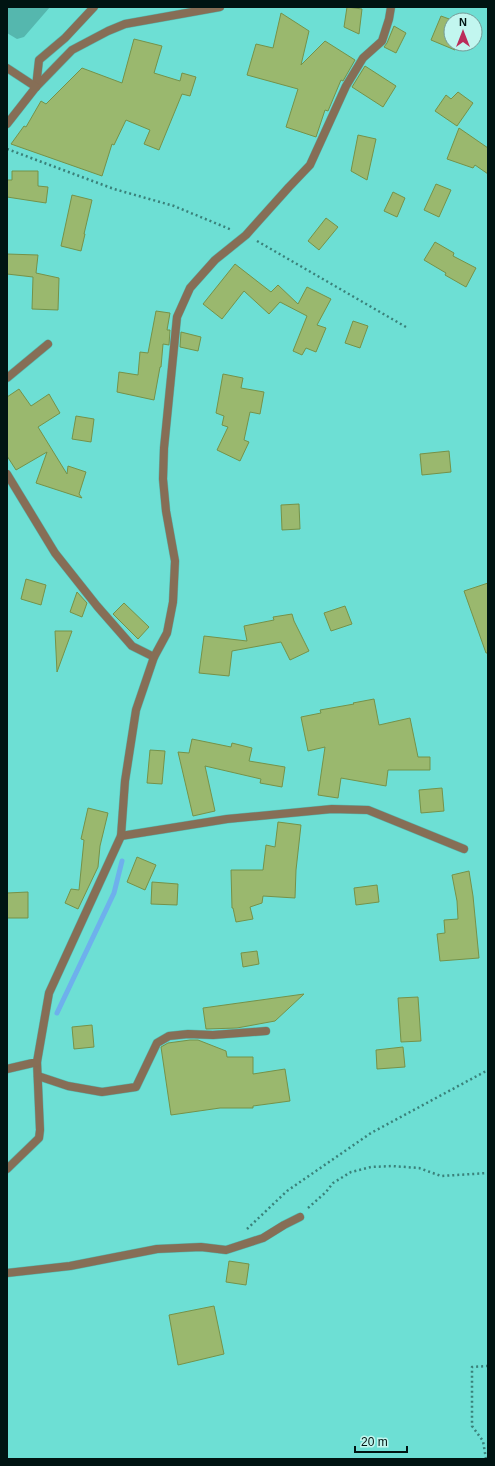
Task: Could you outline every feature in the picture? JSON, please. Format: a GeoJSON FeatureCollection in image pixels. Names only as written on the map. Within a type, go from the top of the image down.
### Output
{"type":"FeatureCollection","features":[{"type":"Feature","properties":{"kind":"street"},"geometry":{"type":"LineString","coordinates":[[36,87],[39,60],[66,38],[94,7]]}},
{"type":"Feature","properties":{"kind":"street"},"geometry":{"type":"LineString","coordinates":[[7,124],[36,87],[72,50],[108,31],[125,24],[220,7]]}},
{"type":"Feature","properties":{"kind":"street"},"geometry":{"type":"LineString","coordinates":[[7,1169],[39,1138],[40,1130],[37,1062],[49,993],[121,836],[125,781],[136,710],[154,657],[167,633],[173,602],[175,560],[166,510],[163,479],[164,448],[177,317],[190,288],[216,260],[246,235],[288,187],[310,165],[346,86],[363,58],[382,41],[389,19],[390,7]]}},
{"type":"Feature","properties":{"kind":"street"},"geometry":{"type":"LineString","coordinates":[[7,68],[36,87]]}},
{"type":"Feature","properties":{"kind":"street"},"geometry":{"type":"LineString","coordinates":[[7,378],[48,344]]}},
{"type":"Feature","properties":{"kind":"street"},"geometry":{"type":"LineString","coordinates":[[7,474],[55,553],[97,606],[132,646],[154,657]]}},
{"type":"Feature","properties":{"kind":"street"},"geometry":{"type":"LineString","coordinates":[[121,836],[227,819],[332,809],[368,810],[464,849]]}},
{"type":"Feature","properties":{"kind":"street"},"geometry":{"type":"LineString","coordinates":[[38,1076],[68,1086],[102,1092],[136,1087],[157,1043],[169,1036],[188,1034],[213,1035],[266,1031]]}},
{"type":"Feature","properties":{"kind":"street"},"geometry":{"type":"LineString","coordinates":[[7,1069],[37,1062]]}},
{"type":"Feature","properties":{"kind":"street"},"geometry":{"type":"LineString","coordinates":[[7,1273],[70,1266],[157,1250],[201,1247],[226,1250],[263,1238],[300,1217]]}},
{"type":"Feature","properties":{"kind":"path"},"geometry":{"type":"LineString","coordinates":[[7,149],[114,189],[174,206],[246,235],[406,327]]}},
{"type":"Feature","properties":{"kind":"path"},"geometry":{"type":"LineString","coordinates":[[242,1234],[287,1191],[371,1133],[488,1070]]}},
{"type":"Feature","properties":{"kind":"path"},"geometry":{"type":"LineString","coordinates":[[300,1217],[312,1202],[326,1192],[333,1183],[351,1172],[371,1166],[419,1168],[441,1176],[488,1173]]}},
{"type":"Feature","properties":{"kind":"path"},"geometry":{"type":"LineString","coordinates":[[486,1459],[483,1441],[472,1426],[472,1367],[488,1366]]}},
{"type":"Feature","properties":{"kind":"shaded area"},"geometry":{"type":"Polygon","coordinates":[[[7,7],[50,7],[24,37],[17,39],[7,33],[7,7]]]}},
{"type":"Feature","properties":{"kind":"building"},"geometry":{"type":"Polygon","coordinates":[[[347,7],[362,9],[359,34],[344,27],[347,7]]]}},
{"type":"Feature","properties":{"kind":"building"},"geometry":{"type":"Polygon","coordinates":[[[281,13],[309,31],[301,65],[325,41],[355,60],[343,81],[341,80],[328,111],[325,110],[316,137],[286,127],[298,89],[247,75],[256,44],[273,48],[281,13]]]}},
{"type":"Feature","properties":{"kind":"building"},"geometry":{"type":"Polygon","coordinates":[[[441,16],[443,17],[443,45],[431,40],[441,16]]]}},
{"type":"Feature","properties":{"kind":"building"},"geometry":{"type":"Polygon","coordinates":[[[394,26],[406,33],[396,53],[384,47],[394,26]]]}},
{"type":"Feature","properties":{"kind":"building"},"geometry":{"type":"Polygon","coordinates":[[[134,39],[162,46],[154,73],[180,81],[182,73],[196,77],[190,96],[182,94],[159,150],[144,144],[150,130],[126,120],[114,145],[112,144],[102,176],[11,144],[24,126],[26,127],[41,101],[46,104],[82,68],[122,83],[134,39]]]}},
{"type":"Feature","properties":{"kind":"building"},"geometry":{"type":"Polygon","coordinates":[[[365,66],[396,86],[383,107],[352,87],[365,66]]]}},
{"type":"Feature","properties":{"kind":"building"},"geometry":{"type":"Polygon","coordinates":[[[458,92],[473,103],[457,126],[435,111],[446,95],[451,99],[458,92]]]}},
{"type":"Feature","properties":{"kind":"building"},"geometry":{"type":"Polygon","coordinates":[[[459,128],[488,148],[488,174],[475,165],[473,168],[447,159],[459,128]]]}},
{"type":"Feature","properties":{"kind":"building"},"geometry":{"type":"Polygon","coordinates":[[[358,135],[376,139],[367,180],[351,171],[358,135]]]}},
{"type":"Feature","properties":{"kind":"building"},"geometry":{"type":"Polygon","coordinates":[[[12,171],[38,171],[38,186],[48,187],[46,203],[7,197],[7,180],[12,180],[12,171]]]}},
{"type":"Feature","properties":{"kind":"building"},"geometry":{"type":"Polygon","coordinates":[[[436,184],[451,190],[439,217],[424,210],[436,184]]]}},
{"type":"Feature","properties":{"kind":"building"},"geometry":{"type":"Polygon","coordinates":[[[393,192],[405,198],[397,217],[384,211],[393,192]]]}},
{"type":"Feature","properties":{"kind":"building"},"geometry":{"type":"Polygon","coordinates":[[[72,195],[92,200],[81,251],[61,246],[72,195]]]}},
{"type":"Feature","properties":{"kind":"building"},"geometry":{"type":"Polygon","coordinates":[[[326,218],[338,227],[319,250],[308,241],[326,218]]]}},
{"type":"Feature","properties":{"kind":"building"},"geometry":{"type":"Polygon","coordinates":[[[435,242],[454,253],[453,256],[476,268],[466,287],[445,275],[446,273],[424,260],[435,242]]]}},
{"type":"Feature","properties":{"kind":"building"},"geometry":{"type":"Polygon","coordinates":[[[7,254],[38,255],[36,273],[59,278],[58,310],[32,309],[33,277],[7,274],[7,254]]]}},
{"type":"Feature","properties":{"kind":"building"},"geometry":{"type":"Polygon","coordinates":[[[235,264],[271,292],[278,285],[298,304],[307,287],[331,299],[317,325],[326,328],[316,352],[306,348],[302,355],[293,351],[307,316],[280,302],[269,314],[244,291],[222,319],[203,304],[235,264]]]}},
{"type":"Feature","properties":{"kind":"building"},"geometry":{"type":"Polygon","coordinates":[[[156,311],[170,313],[167,330],[170,330],[169,345],[163,344],[161,367],[154,400],[117,392],[119,372],[138,375],[140,352],[148,353],[156,311]]]}},
{"type":"Feature","properties":{"kind":"building"},"geometry":{"type":"Polygon","coordinates":[[[353,321],[368,326],[360,348],[345,343],[353,321]]]}},
{"type":"Feature","properties":{"kind":"building"},"geometry":{"type":"Polygon","coordinates":[[[181,332],[201,337],[198,351],[180,347],[181,332]]]}},
{"type":"Feature","properties":{"kind":"building"},"geometry":{"type":"Polygon","coordinates":[[[223,374],[243,378],[241,388],[264,392],[260,414],[250,412],[244,440],[249,442],[240,461],[217,450],[228,427],[222,425],[224,416],[216,413],[223,374]]]}},
{"type":"Feature","properties":{"kind":"building"},"geometry":{"type":"Polygon","coordinates":[[[19,389],[31,406],[49,394],[60,413],[38,427],[67,474],[68,466],[86,472],[79,494],[82,498],[36,483],[47,452],[16,470],[7,456],[7,397],[19,389]]]}},
{"type":"Feature","properties":{"kind":"building"},"geometry":{"type":"Polygon","coordinates":[[[76,416],[94,419],[91,442],[72,439],[76,416]]]}},
{"type":"Feature","properties":{"kind":"building"},"geometry":{"type":"Polygon","coordinates":[[[449,451],[451,472],[422,475],[420,454],[449,451]]]}},
{"type":"Feature","properties":{"kind":"building"},"geometry":{"type":"Polygon","coordinates":[[[299,504],[300,529],[282,530],[281,505],[299,504]]]}},
{"type":"Feature","properties":{"kind":"building"},"geometry":{"type":"Polygon","coordinates":[[[26,579],[46,585],[41,605],[21,599],[26,579]]]}},
{"type":"Feature","properties":{"kind":"building"},"geometry":{"type":"Polygon","coordinates":[[[488,583],[488,653],[486,653],[464,591],[488,583]]]}},
{"type":"Feature","properties":{"kind":"building"},"geometry":{"type":"Polygon","coordinates":[[[77,592],[87,603],[82,617],[70,612],[77,592]]]}},
{"type":"Feature","properties":{"kind":"building"},"geometry":{"type":"Polygon","coordinates":[[[124,603],[149,627],[138,639],[113,614],[124,603]]]}},
{"type":"Feature","properties":{"kind":"building"},"geometry":{"type":"Polygon","coordinates":[[[345,606],[352,624],[331,631],[324,613],[345,606]]]}},
{"type":"Feature","properties":{"kind":"building"},"geometry":{"type":"Polygon","coordinates":[[[292,614],[309,651],[290,660],[281,642],[232,651],[229,676],[199,673],[204,636],[247,641],[244,626],[274,620],[273,617],[292,614]]]}},
{"type":"Feature","properties":{"kind":"building"},"geometry":{"type":"Polygon","coordinates":[[[55,631],[72,631],[57,672],[55,631]]]}},
{"type":"Feature","properties":{"kind":"building"},"geometry":{"type":"Polygon","coordinates":[[[374,699],[379,725],[410,718],[418,757],[430,757],[430,770],[388,770],[386,786],[341,778],[338,798],[318,795],[325,747],[308,751],[301,717],[321,713],[320,710],[374,699]]]}},
{"type":"Feature","properties":{"kind":"building"},"geometry":{"type":"Polygon","coordinates":[[[192,739],[231,747],[232,743],[252,748],[249,761],[285,767],[282,787],[260,783],[261,779],[205,766],[215,811],[193,816],[178,752],[189,753],[192,739]]]}},
{"type":"Feature","properties":{"kind":"building"},"geometry":{"type":"Polygon","coordinates":[[[150,750],[165,751],[162,784],[147,783],[150,750]]]}},
{"type":"Feature","properties":{"kind":"building"},"geometry":{"type":"Polygon","coordinates":[[[442,788],[444,811],[421,813],[419,790],[442,788]]]}},
{"type":"Feature","properties":{"kind":"building"},"geometry":{"type":"Polygon","coordinates":[[[88,808],[108,813],[100,846],[98,867],[78,909],[65,903],[71,889],[79,890],[84,840],[81,839],[88,808]]]}},
{"type":"Feature","properties":{"kind":"building"},"geometry":{"type":"Polygon","coordinates":[[[278,822],[301,825],[296,870],[295,898],[263,896],[262,903],[250,907],[253,919],[236,922],[232,908],[231,870],[263,870],[266,845],[275,847],[278,822]]]}},
{"type":"Feature","properties":{"kind":"building"},"geometry":{"type":"Polygon","coordinates":[[[137,857],[156,865],[145,890],[127,882],[137,857]]]}},
{"type":"Feature","properties":{"kind":"building"},"geometry":{"type":"Polygon","coordinates":[[[469,871],[479,958],[440,961],[437,934],[445,933],[444,920],[458,919],[457,901],[452,875],[469,871]]]}},
{"type":"Feature","properties":{"kind":"building"},"geometry":{"type":"Polygon","coordinates":[[[152,882],[178,884],[177,905],[151,904],[152,882]]]}},
{"type":"Feature","properties":{"kind":"building"},"geometry":{"type":"Polygon","coordinates":[[[377,885],[379,902],[356,905],[354,888],[377,885]]]}},
{"type":"Feature","properties":{"kind":"building"},"geometry":{"type":"Polygon","coordinates":[[[28,892],[28,918],[7,918],[7,893],[28,892]]]}},
{"type":"Feature","properties":{"kind":"building"},"geometry":{"type":"Polygon","coordinates":[[[257,951],[259,964],[243,967],[241,953],[257,951]]]}},
{"type":"Feature","properties":{"kind":"building"},"geometry":{"type":"Polygon","coordinates":[[[304,994],[275,1021],[237,1028],[206,1029],[203,1008],[304,994]]]}},
{"type":"Feature","properties":{"kind":"building"},"geometry":{"type":"Polygon","coordinates":[[[418,997],[421,1041],[401,1042],[398,998],[418,997]]]}},
{"type":"Feature","properties":{"kind":"building"},"geometry":{"type":"Polygon","coordinates":[[[92,1025],[94,1047],[74,1049],[72,1027],[92,1025]]]}},
{"type":"Feature","properties":{"kind":"building"},"geometry":{"type":"Polygon","coordinates":[[[198,1040],[226,1051],[227,1057],[253,1057],[253,1074],[285,1069],[290,1101],[253,1106],[253,1108],[220,1108],[171,1115],[161,1047],[168,1043],[198,1040]]]}},
{"type":"Feature","properties":{"kind":"building"},"geometry":{"type":"Polygon","coordinates":[[[403,1047],[405,1067],[377,1069],[376,1050],[403,1047]]]}},
{"type":"Feature","properties":{"kind":"building"},"geometry":{"type":"Polygon","coordinates":[[[229,1261],[249,1264],[246,1285],[226,1282],[229,1261]]]}},
{"type":"Feature","properties":{"kind":"building"},"geometry":{"type":"Polygon","coordinates":[[[214,1306],[224,1354],[178,1365],[169,1315],[214,1306]]]}},
{"type":"Feature","properties":{"kind":"waterway"},"geometry":{"type":"LineString","coordinates":[[57,1013],[114,893],[122,861]]}}]}
